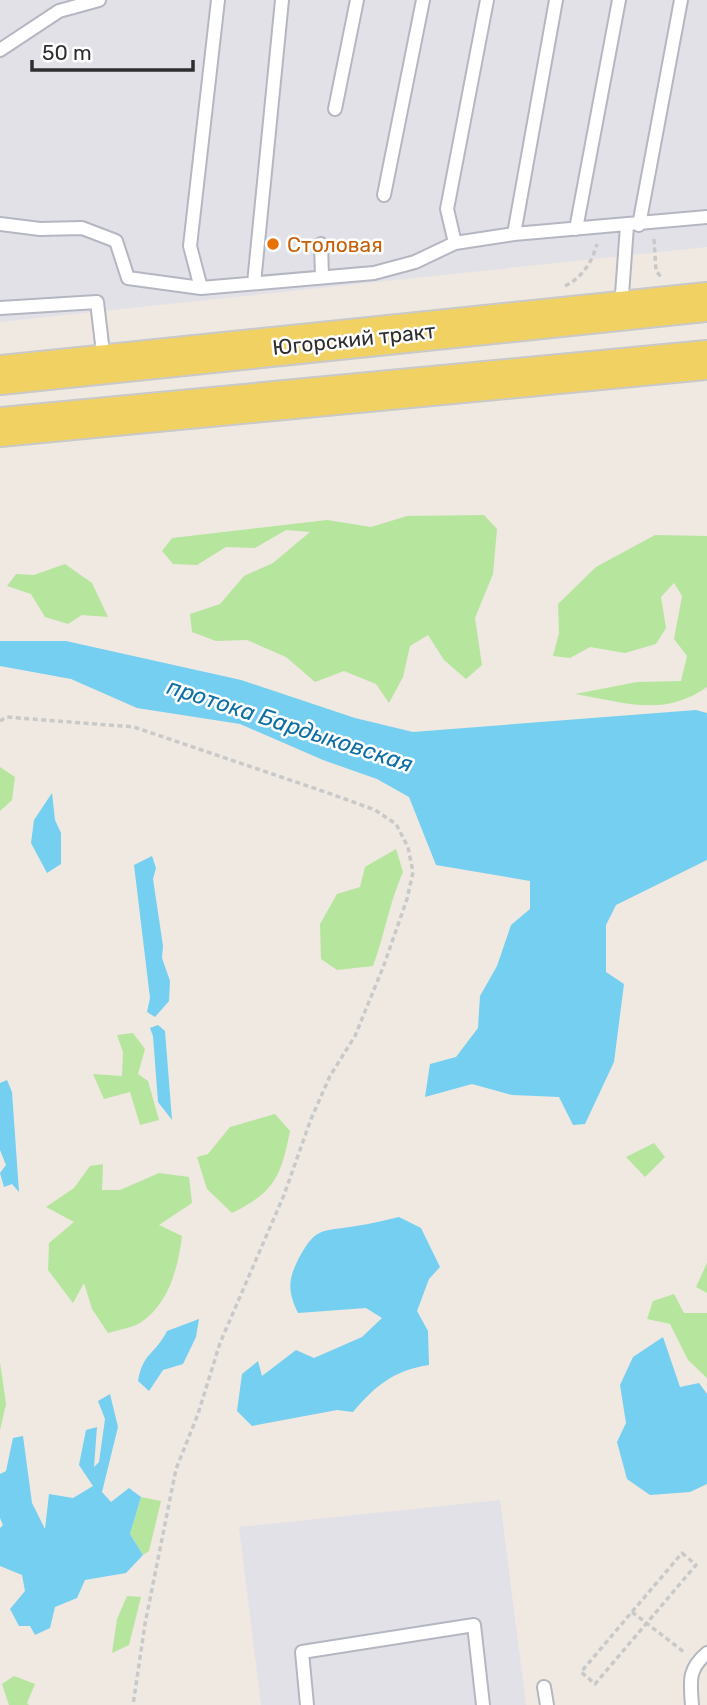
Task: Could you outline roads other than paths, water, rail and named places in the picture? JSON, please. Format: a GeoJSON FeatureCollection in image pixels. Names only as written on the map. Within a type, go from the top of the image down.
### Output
{"type":"FeatureCollection","features":[{"type":"Feature","properties":{"kind":"main road","name":"Югорский тракт"},"geometry":{"type":"LineString","coordinates":[[0,375],[707,302]]}},
{"type":"Feature","properties":{"kind":"main road"},"geometry":{"type":"LineString","coordinates":[[0,427],[707,360]]}},
{"type":"Feature","properties":{"kind":"lane"},"geometry":{"type":"LineString","coordinates":[[0,50],[57,6],[99,0]]}},
{"type":"Feature","properties":{"kind":"lane"},"geometry":{"type":"LineString","coordinates":[[201,288],[190,246],[218,0]]}},
{"type":"Feature","properties":{"kind":"lane"},"geometry":{"type":"LineString","coordinates":[[254,283],[282,0]]}},
{"type":"Feature","properties":{"kind":"lane"},"geometry":{"type":"LineString","coordinates":[[335,109],[357,0]]}},
{"type":"Feature","properties":{"kind":"lane"},"geometry":{"type":"LineString","coordinates":[[384,195],[423,0]]}},
{"type":"Feature","properties":{"kind":"lane"},"geometry":{"type":"LineString","coordinates":[[456,243],[447,209],[487,0]]}},
{"type":"Feature","properties":{"kind":"lane"},"geometry":{"type":"LineString","coordinates":[[514,234],[556,0]]}},
{"type":"Feature","properties":{"kind":"lane"},"geometry":{"type":"LineString","coordinates":[[576,229],[619,0]]}},
{"type":"Feature","properties":{"kind":"lane"},"geometry":{"type":"LineString","coordinates":[[620,311],[633,225],[681,0]]}},
{"type":"Feature","properties":{"kind":"lane"},"geometry":{"type":"LineString","coordinates":[[0,224],[40,229],[82,228],[116,241],[128,278],[201,288],[374,273],[415,262],[456,243],[514,234],[707,218]]}},
{"type":"Feature","properties":{"kind":"lane"},"geometry":{"type":"LineString","coordinates":[[321,244],[322,277]]}},
{"type":"Feature","properties":{"kind":"lane"},"geometry":{"type":"LineString","coordinates":[[0,308],[97,302],[104,365]]}},
{"type":"Feature","properties":{"kind":"lane"},"geometry":{"type":"LineString","coordinates":[[307,1705],[302,1652],[474,1625],[483,1705]]}},
{"type":"Feature","properties":{"kind":"lane"},"geometry":{"type":"LineString","coordinates":[[692,1705],[689,1678],[702,1657]]}},
{"type":"Feature","properties":{"kind":"lane"},"geometry":{"type":"LineString","coordinates":[[544,1687],[547,1705]]}},
{"type":"Feature","properties":{"kind":"water","name":"протока Бардыковская"},"geometry":{"type":"Polygon","coordinates":[[[0,641],[66,641],[241,680],[355,718],[413,732],[696,710],[707,713],[707,860],[616,905],[606,925],[606,972],[624,984],[614,1062],[585,1124],[573,1125],[559,1097],[512,1095],[472,1084],[425,1097],[430,1064],[456,1057],[478,1028],[480,996],[497,966],[511,925],[530,909],[530,881],[436,865],[409,797],[377,779],[323,760],[240,724],[137,708],[71,679],[0,666],[0,641]]]}},
{"type":"Feature","properties":{"kind":"water"},"geometry":{"type":"Polygon","coordinates":[[[52,793],[55,820],[61,833],[61,864],[47,873],[31,843],[34,820],[52,793]]]}},
{"type":"Feature","properties":{"kind":"water"},"geometry":{"type":"Polygon","coordinates":[[[152,856],[156,868],[153,879],[163,946],[162,958],[170,981],[169,1001],[155,1017],[147,1012],[150,998],[134,865],[152,856]]]}},
{"type":"Feature","properties":{"kind":"water"},"geometry":{"type":"Polygon","coordinates":[[[158,1025],[165,1031],[172,1120],[158,1102],[153,1036],[150,1028],[158,1025]]]}},
{"type":"Feature","properties":{"kind":"water"},"geometry":{"type":"Polygon","coordinates":[[[7,1080],[12,1092],[19,1192],[12,1184],[4,1187],[0,1173],[6,1165],[0,1150],[0,1083],[7,1080]]]}},
{"type":"Feature","properties":{"kind":"water"},"geometry":{"type":"Polygon","coordinates":[[[399,1217],[421,1228],[440,1267],[429,1279],[417,1311],[428,1331],[429,1365],[395,1375],[369,1394],[353,1412],[337,1410],[252,1426],[237,1411],[242,1374],[258,1361],[262,1376],[296,1350],[314,1358],[362,1337],[382,1318],[366,1308],[298,1313],[291,1294],[291,1282],[297,1262],[309,1242],[327,1231],[399,1217]]]}},
{"type":"Feature","properties":{"kind":"water"},"geometry":{"type":"Polygon","coordinates":[[[199,1319],[196,1337],[183,1364],[163,1370],[149,1391],[138,1381],[146,1359],[167,1331],[199,1319]]]}},
{"type":"Feature","properties":{"kind":"water"},"geometry":{"type":"Polygon","coordinates":[[[663,1337],[680,1387],[699,1383],[707,1394],[707,1484],[690,1492],[650,1495],[627,1479],[617,1442],[626,1423],[620,1385],[633,1357],[663,1337]]]}},
{"type":"Feature","properties":{"kind":"water"},"geometry":{"type":"Polygon","coordinates":[[[110,1394],[118,1427],[102,1492],[111,1502],[129,1488],[141,1497],[130,1534],[143,1555],[126,1573],[85,1580],[77,1598],[55,1607],[50,1628],[35,1635],[30,1626],[19,1626],[10,1609],[25,1591],[22,1575],[0,1566],[0,1528],[3,1525],[0,1518],[0,1474],[6,1471],[13,1438],[23,1436],[32,1503],[45,1529],[49,1494],[73,1498],[93,1486],[79,1465],[86,1430],[97,1427],[94,1467],[99,1462],[105,1419],[98,1401],[110,1394]]]}},
{"type":"Feature","properties":{"kind":"place","name":"Столовая"},"geometry":{"type":"Point","coordinates":[273,244]}}]}
